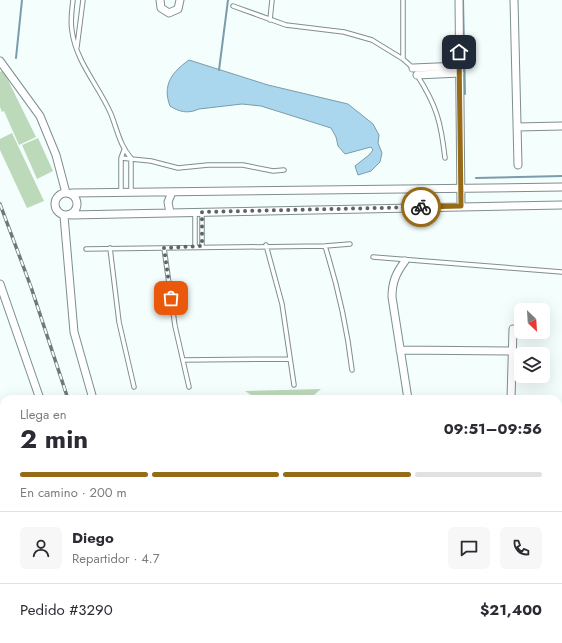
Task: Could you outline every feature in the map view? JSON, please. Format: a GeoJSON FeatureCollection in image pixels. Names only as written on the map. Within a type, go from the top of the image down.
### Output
{"type":"FeatureCollection","features":[{"type":"Feature","properties":{"kind":"street"},"geometry":{"type":"LineString","coordinates":[[160,0],[161,8],[170,13],[178,9],[180,0]]}},
{"type":"Feature","properties":{"kind":"street"},"geometry":{"type":"LineString","coordinates":[[459,0],[461,206]]}},
{"type":"Feature","properties":{"kind":"street"},"geometry":{"type":"LineString","coordinates":[[514,0],[518,165]]}},
{"type":"Feature","properties":{"kind":"street"},"geometry":{"type":"LineString","coordinates":[[0,61],[40,116],[56,155],[69,193],[77,200],[77,209],[68,215]]}},
{"type":"Feature","properties":{"kind":"street"},"geometry":{"type":"LineString","coordinates":[[413,68],[460,70]]}},
{"type":"Feature","properties":{"kind":"street"},"geometry":{"type":"LineString","coordinates":[[417,75],[460,70]]}},
{"type":"Feature","properties":{"kind":"street"},"geometry":{"type":"LineString","coordinates":[[517,127],[562,126]]}},
{"type":"Feature","properties":{"kind":"street"},"geometry":{"type":"LineString","coordinates":[[562,188],[69,193],[58,196],[55,203],[57,211],[68,215],[562,205]]}},
{"type":"Feature","properties":{"kind":"street"},"geometry":{"type":"LineString","coordinates":[[170,213],[168,202],[172,192]]}},
{"type":"Feature","properties":{"kind":"street"},"geometry":{"type":"LineString","coordinates":[[68,215],[74,332],[92,395]]}},
{"type":"Feature","properties":{"kind":"street"},"geometry":{"type":"LineString","coordinates":[[406,261],[392,283],[392,297],[407,395]]}},
{"type":"Feature","properties":{"kind":"street"},"geometry":{"type":"LineString","coordinates":[[0,286],[3,302],[38,395]]}},
{"type":"Feature","properties":{"kind":"street"},"geometry":{"type":"LineString","coordinates":[[511,395],[513,329]]}},
{"type":"Feature","properties":{"kind":"street"},"geometry":{"type":"LineString","coordinates":[[400,350],[512,351]]}},
{"type":"Feature","properties":{"kind":"lane"},"geometry":{"type":"LineString","coordinates":[[74,0],[72,30],[77,48],[88,74],[110,113],[124,150],[131,158],[131,192]]}},
{"type":"Feature","properties":{"kind":"lane"},"geometry":{"type":"LineString","coordinates":[[77,48],[83,0]]}},
{"type":"Feature","properties":{"kind":"lane"},"geometry":{"type":"LineString","coordinates":[[270,20],[272,0]]}},
{"type":"Feature","properties":{"kind":"lane"},"geometry":{"type":"LineString","coordinates":[[403,0],[403,59]]}},
{"type":"Feature","properties":{"kind":"lane"},"geometry":{"type":"LineString","coordinates":[[233,6],[286,25],[344,32],[372,40],[403,59],[413,68],[431,96],[439,116],[445,158]]}},
{"type":"Feature","properties":{"kind":"lane"},"geometry":{"type":"LineString","coordinates":[[121,193],[121,158],[124,150]]}},
{"type":"Feature","properties":{"kind":"lane"},"geometry":{"type":"LineString","coordinates":[[121,158],[151,161],[178,168],[208,165],[243,165],[273,171],[284,170]]}},
{"type":"Feature","properties":{"kind":"lane"},"geometry":{"type":"LineString","coordinates":[[198,212],[202,246]]}},
{"type":"Feature","properties":{"kind":"lane"},"geometry":{"type":"LineString","coordinates":[[195,246],[198,212]]}},
{"type":"Feature","properties":{"kind":"lane"},"geometry":{"type":"LineString","coordinates":[[86,248],[164,248],[266,245],[325,246],[350,244]]}},
{"type":"Feature","properties":{"kind":"lane"},"geometry":{"type":"LineString","coordinates":[[266,245],[282,304],[294,385]]}},
{"type":"Feature","properties":{"kind":"lane"},"geometry":{"type":"LineString","coordinates":[[325,246],[339,291],[352,370]]}},
{"type":"Feature","properties":{"kind":"lane"},"geometry":{"type":"LineString","coordinates":[[110,248],[119,322],[134,387]]}},
{"type":"Feature","properties":{"kind":"lane"},"geometry":{"type":"LineString","coordinates":[[164,248],[169,292],[189,387]]}},
{"type":"Feature","properties":{"kind":"lane"},"geometry":{"type":"LineString","coordinates":[[373,257],[406,261],[562,272]]}},
{"type":"Feature","properties":{"kind":"lane"},"geometry":{"type":"LineString","coordinates":[[183,360],[290,359]]}},
{"type":"Feature","properties":{"kind":"green space"},"geometry":{"type":"Polygon","coordinates":[[[3,70],[36,137],[19,145],[4,111],[2,112],[0,107],[0,72],[3,70]]]}},
{"type":"Feature","properties":{"kind":"green space"},"geometry":{"type":"Polygon","coordinates":[[[12,133],[44,201],[27,208],[0,150],[0,139],[12,133]]]}},
{"type":"Feature","properties":{"kind":"green space"},"geometry":{"type":"Polygon","coordinates":[[[38,138],[53,171],[37,179],[22,145],[38,138]]]}},
{"type":"Feature","properties":{"kind":"green space"},"geometry":{"type":"Polygon","coordinates":[[[321,389],[314,395],[251,395],[245,391],[321,389]]]}},
{"type":"Feature","properties":{"kind":"water"},"geometry":{"type":"Polygon","coordinates":[[[189,60],[268,85],[348,104],[373,124],[379,135],[378,143],[382,153],[380,162],[371,171],[358,175],[355,166],[369,155],[373,150],[371,147],[345,154],[338,146],[336,137],[331,128],[261,106],[242,104],[199,109],[187,112],[173,108],[170,106],[168,98],[168,85],[173,74],[189,60]]]}},
{"type":"Feature","properties":{"kind":"waterway"},"geometry":{"type":"LineString","coordinates":[[16,58],[22,0]]}},
{"type":"Feature","properties":{"kind":"waterway"},"geometry":{"type":"LineString","coordinates":[[219,70],[228,0]]}},
{"type":"Feature","properties":{"kind":"waterway"},"geometry":{"type":"LineString","coordinates":[[463,0],[465,94]]}},
{"type":"Feature","properties":{"kind":"waterway"},"geometry":{"type":"LineString","coordinates":[[476,178],[562,176]]}},
{"type":"Feature","properties":{"kind":"railway"},"geometry":{"type":"LineString","coordinates":[[0,204],[31,287],[67,395]]}},
{"type":"Feature","properties":{"kind":"way so far"},"geometry":{"type":"LineString","coordinates":[[171,298],[164,248],[202,246],[202,212],[421,207]]}},
{"type":"Feature","properties":{"kind":"route"},"geometry":{"type":"LineString","coordinates":[[421,207],[461,206],[459,52]]}}]}
